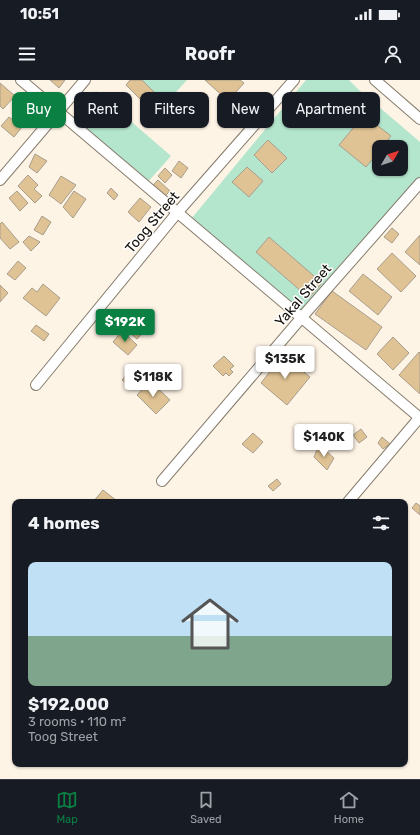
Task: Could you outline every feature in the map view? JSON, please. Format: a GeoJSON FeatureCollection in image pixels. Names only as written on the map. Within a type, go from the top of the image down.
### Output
{"type":"FeatureCollection","features":[{"type":"Feature","properties":{"kind":"street"},"geometry":{"type":"LineString","coordinates":[[21,80],[35,92]]}},
{"type":"Feature","properties":{"kind":"street"},"geometry":{"type":"LineString","coordinates":[[66,102],[85,80]]}},
{"type":"Feature","properties":{"kind":"street","name":"Toog Street"},"geometry":{"type":"LineString","coordinates":[[36,385],[177,213],[294,80]]}},
{"type":"Feature","properties":{"kind":"street"},"geometry":{"type":"LineString","coordinates":[[375,80],[420,119]]}},
{"type":"Feature","properties":{"kind":"street"},"geometry":{"type":"LineString","coordinates":[[66,118],[420,418],[351,499]]}},
{"type":"Feature","properties":{"kind":"street"},"geometry":{"type":"LineString","coordinates":[[0,180],[44,128]]}},
{"type":"Feature","properties":{"kind":"street","name":"Yakal Street"},"geometry":{"type":"LineString","coordinates":[[162,481],[302,317],[420,183]]}},
{"type":"Feature","properties":{"kind":"green space"},"geometry":{"type":"Polygon","coordinates":[[[139,80],[187,80],[176,92],[152,92],[139,80]]]}},
{"type":"Feature","properties":{"kind":"green space"},"geometry":{"type":"Polygon","coordinates":[[[306,80],[349,80],[362,92],[296,92],[306,80]]]}},
{"type":"Feature","properties":{"kind":"green space"},"geometry":{"type":"Polygon","coordinates":[[[380,108],[420,142],[420,179],[303,313],[191,219],[266,128],[274,128],[274,119],[282,109],[282,128],[380,128],[380,108]]]}},
{"type":"Feature","properties":{"kind":"green space"},"geometry":{"type":"Polygon","coordinates":[[[132,122],[171,156],[146,184],[81,128],[132,128],[132,122]]]}},
{"type":"Feature","properties":{"kind":"building"},"geometry":{"type":"Polygon","coordinates":[[[50,80],[65,80],[59,88],[50,80]]]}},
{"type":"Feature","properties":{"kind":"building"},"geometry":{"type":"Polygon","coordinates":[[[130,80],[142,80],[154,92],[140,92],[140,99],[126,85],[130,80]]]}},
{"type":"Feature","properties":{"kind":"building"},"geometry":{"type":"Polygon","coordinates":[[[205,80],[240,80],[244,83],[236,92],[218,92],[205,80]]]}},
{"type":"Feature","properties":{"kind":"building"},"geometry":{"type":"Polygon","coordinates":[[[0,83],[12,93],[12,99],[3,109],[0,106],[0,83]]]}},
{"type":"Feature","properties":{"kind":"building"},"geometry":{"type":"Polygon","coordinates":[[[9,117],[12,119],[12,128],[21,128],[14,137],[1,126],[9,117]]]}},
{"type":"Feature","properties":{"kind":"building"},"geometry":{"type":"Polygon","coordinates":[[[380,127],[391,136],[388,140],[372,140],[372,160],[366,167],[339,145],[353,128],[380,127]]]}},
{"type":"Feature","properties":{"kind":"building"},"geometry":{"type":"Polygon","coordinates":[[[268,140],[287,158],[272,173],[254,155],[268,140]]]}},
{"type":"Feature","properties":{"kind":"building"},"geometry":{"type":"Polygon","coordinates":[[[35,154],[47,161],[37,173],[29,167],[35,154]]]}},
{"type":"Feature","properties":{"kind":"building"},"geometry":{"type":"Polygon","coordinates":[[[179,161],[188,168],[181,178],[172,171],[179,161]]]}},
{"type":"Feature","properties":{"kind":"building"},"geometry":{"type":"Polygon","coordinates":[[[247,167],[263,181],[249,197],[232,182],[247,167]]]}},
{"type":"Feature","properties":{"kind":"building"},"geometry":{"type":"Polygon","coordinates":[[[165,168],[172,175],[165,183],[158,176],[165,168]]]}},
{"type":"Feature","properties":{"kind":"building"},"geometry":{"type":"Polygon","coordinates":[[[28,175],[38,185],[34,189],[42,196],[35,203],[18,186],[28,175]]]}},
{"type":"Feature","properties":{"kind":"building"},"geometry":{"type":"Polygon","coordinates":[[[61,176],[76,185],[61,204],[49,195],[61,176]]]}},
{"type":"Feature","properties":{"kind":"building"},"geometry":{"type":"Polygon","coordinates":[[[158,180],[170,191],[163,198],[151,187],[158,180]]]}},
{"type":"Feature","properties":{"kind":"building"},"geometry":{"type":"Polygon","coordinates":[[[111,188],[118,195],[114,200],[107,193],[111,188]]]}},
{"type":"Feature","properties":{"kind":"building"},"geometry":{"type":"Polygon","coordinates":[[[17,191],[28,203],[20,211],[9,198],[17,191]]]}},
{"type":"Feature","properties":{"kind":"building"},"geometry":{"type":"Polygon","coordinates":[[[74,191],[86,199],[73,218],[63,207],[74,191]]]}},
{"type":"Feature","properties":{"kind":"building"},"geometry":{"type":"Polygon","coordinates":[[[140,198],[151,207],[139,222],[128,212],[140,198]]]}},
{"type":"Feature","properties":{"kind":"building"},"geometry":{"type":"Polygon","coordinates":[[[42,216],[51,222],[43,235],[34,230],[42,216]]]}},
{"type":"Feature","properties":{"kind":"building"},"geometry":{"type":"Polygon","coordinates":[[[2,222],[19,242],[10,249],[0,238],[0,224],[2,222]]]}},
{"type":"Feature","properties":{"kind":"building"},"geometry":{"type":"Polygon","coordinates":[[[392,228],[399,234],[392,243],[384,237],[392,228]]]}},
{"type":"Feature","properties":{"kind":"building"},"geometry":{"type":"Polygon","coordinates":[[[420,235],[420,265],[405,252],[420,235]]]}},
{"type":"Feature","properties":{"kind":"building"},"geometry":{"type":"Polygon","coordinates":[[[29,236],[40,242],[31,251],[23,242],[29,236]]]}},
{"type":"Feature","properties":{"kind":"building"},"geometry":{"type":"Polygon","coordinates":[[[269,237],[322,283],[309,298],[256,252],[269,237]]]}},
{"type":"Feature","properties":{"kind":"building"},"geometry":{"type":"Polygon","coordinates":[[[392,253],[416,276],[401,292],[377,269],[392,253]]]}},
{"type":"Feature","properties":{"kind":"building"},"geometry":{"type":"Polygon","coordinates":[[[18,261],[26,268],[15,280],[7,274],[18,261]]]}},
{"type":"Feature","properties":{"kind":"building"},"geometry":{"type":"Polygon","coordinates":[[[363,274],[392,297],[378,315],[349,291],[363,274]]]}},
{"type":"Feature","properties":{"kind":"building"},"geometry":{"type":"Polygon","coordinates":[[[43,284],[60,298],[46,316],[23,298],[32,288],[37,292],[43,284]]]}},
{"type":"Feature","properties":{"kind":"building"},"geometry":{"type":"Polygon","coordinates":[[[0,285],[8,293],[0,302],[0,285]]]}},
{"type":"Feature","properties":{"kind":"building"},"geometry":{"type":"Polygon","coordinates":[[[332,291],[382,327],[366,350],[315,314],[332,291]]]}},
{"type":"Feature","properties":{"kind":"building"},"geometry":{"type":"Polygon","coordinates":[[[133,317],[146,329],[137,339],[123,327],[133,317]]]}},
{"type":"Feature","properties":{"kind":"building"},"geometry":{"type":"Polygon","coordinates":[[[36,325],[49,334],[44,341],[31,331],[36,325]]]}},
{"type":"Feature","properties":{"kind":"building"},"geometry":{"type":"Polygon","coordinates":[[[122,331],[137,345],[128,355],[113,342],[122,331]]]}},
{"type":"Feature","properties":{"kind":"building"},"geometry":{"type":"Polygon","coordinates":[[[393,337],[409,353],[393,370],[377,354],[393,337]]]}},
{"type":"Feature","properties":{"kind":"building"},"geometry":{"type":"Polygon","coordinates":[[[419,352],[420,353],[420,394],[399,375],[419,352]]]}},
{"type":"Feature","properties":{"kind":"building"},"geometry":{"type":"Polygon","coordinates":[[[283,355],[310,377],[287,405],[261,383],[283,355]]]}},
{"type":"Feature","properties":{"kind":"building"},"geometry":{"type":"Polygon","coordinates":[[[224,356],[234,366],[230,369],[233,372],[229,376],[226,373],[223,376],[213,366],[224,356]]]}},
{"type":"Feature","properties":{"kind":"building"},"geometry":{"type":"Polygon","coordinates":[[[134,366],[145,377],[133,389],[122,380],[134,366]]]}},
{"type":"Feature","properties":{"kind":"building"},"geometry":{"type":"Polygon","coordinates":[[[150,381],[170,400],[156,414],[137,395],[150,381]]]}},
{"type":"Feature","properties":{"kind":"building"},"geometry":{"type":"Polygon","coordinates":[[[361,429],[367,437],[359,443],[353,435],[361,429]]]}},
{"type":"Feature","properties":{"kind":"building"},"geometry":{"type":"Polygon","coordinates":[[[253,433],[263,442],[253,453],[242,444],[253,433]]]}},
{"type":"Feature","properties":{"kind":"building"},"geometry":{"type":"Polygon","coordinates":[[[382,437],[390,444],[383,449],[378,443],[382,437]]]}},
{"type":"Feature","properties":{"kind":"building"},"geometry":{"type":"Polygon","coordinates":[[[319,445],[334,458],[327,470],[314,457],[319,445]]]}},
{"type":"Feature","properties":{"kind":"building"},"geometry":{"type":"Polygon","coordinates":[[[277,479],[281,484],[273,491],[268,486],[277,479]]]}},
{"type":"Feature","properties":{"kind":"building"},"geometry":{"type":"Polygon","coordinates":[[[103,490],[114,499],[96,499],[103,490]]]}},
{"type":"Feature","properties":{"kind":"building"},"geometry":{"type":"Polygon","coordinates":[[[416,503],[420,506],[420,515],[412,508],[416,503]]]}}]}
